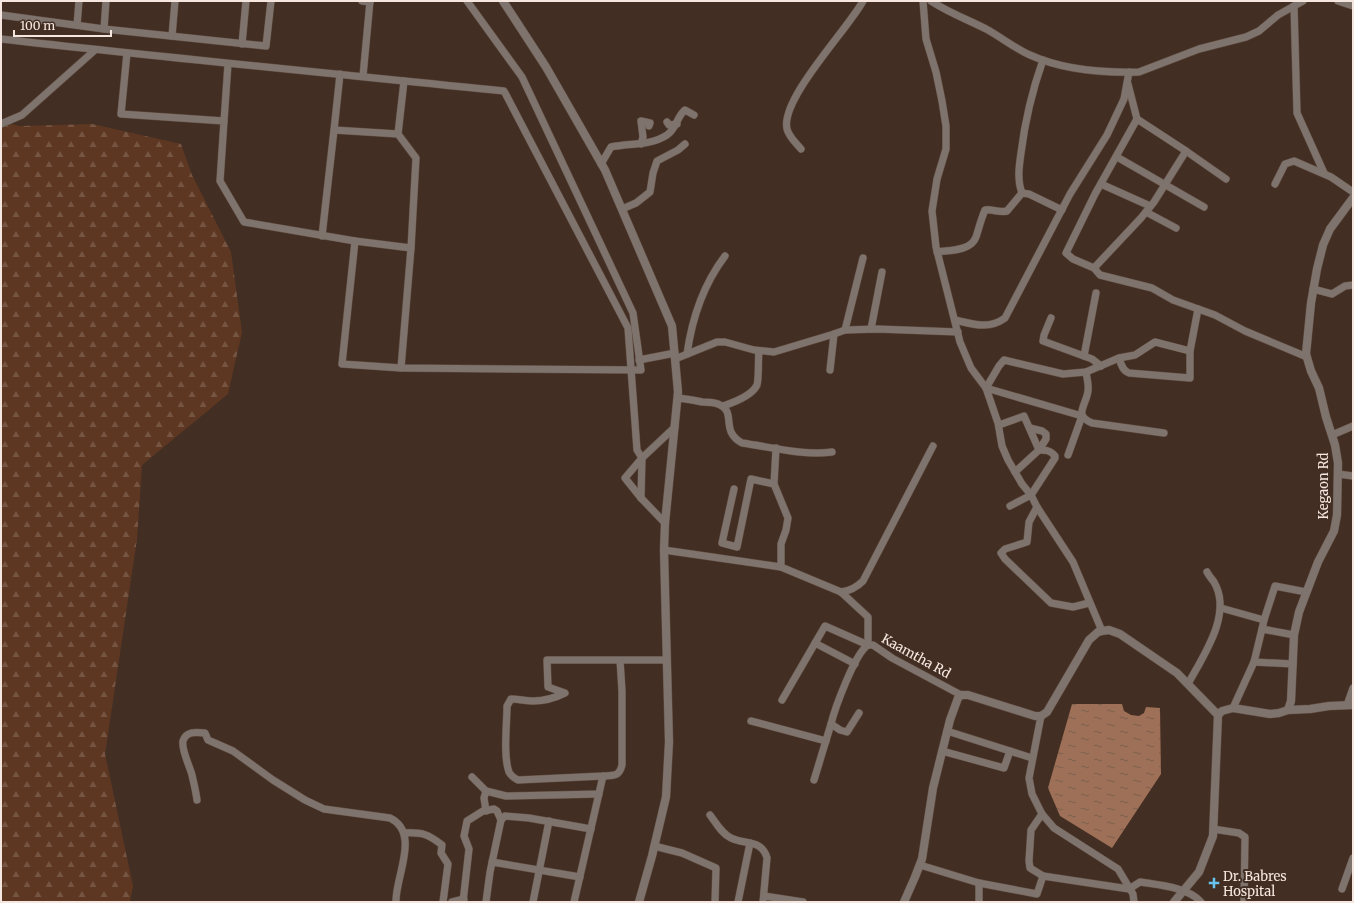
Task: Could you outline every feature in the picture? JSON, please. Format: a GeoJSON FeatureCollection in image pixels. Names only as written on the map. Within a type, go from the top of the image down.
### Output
{"type":"FeatureCollection","features":[{"type":"Feature","properties":{"kind":"street"},"geometry":{"type":"LineString","coordinates":[[76,25],[79,1]]}},
{"type":"Feature","properties":{"kind":"street"},"geometry":{"type":"LineString","coordinates":[[104,29],[106,1]]}},
{"type":"Feature","properties":{"kind":"street"},"geometry":{"type":"LineString","coordinates":[[172,36],[175,1]]}},
{"type":"Feature","properties":{"kind":"street"},"geometry":{"type":"LineString","coordinates":[[242,44],[246,1]]}},
{"type":"Feature","properties":{"kind":"street"},"geometry":{"type":"LineString","coordinates":[[1,15],[104,29],[266,46],[271,1]]}},
{"type":"Feature","properties":{"kind":"street"},"geometry":{"type":"LineString","coordinates":[[362,1],[370,1],[363,76]]}},
{"type":"Feature","properties":{"kind":"street"},"geometry":{"type":"LineString","coordinates":[[355,241],[342,364],[401,368],[641,370],[633,313],[522,77],[467,1]]}},
{"type":"Feature","properties":{"kind":"street"},"geometry":{"type":"LineString","coordinates":[[503,1],[546,67],[601,164],[672,326],[678,398],[665,523],[664,550],[669,742],[666,797],[639,902]]}},
{"type":"Feature","properties":{"kind":"street"},"geometry":{"type":"LineString","coordinates":[[801,149],[791,137],[787,128],[788,115],[798,92],[863,1]]}},
{"type":"Feature","properties":{"kind":"street"},"geometry":{"type":"LineString","coordinates":[[923,1],[926,39],[936,72],[946,126],[946,149],[937,179],[932,211],[938,252],[960,342],[971,368],[986,388],[999,425],[1002,446],[1022,484],[1031,495],[1037,507],[1073,562],[1102,631]]}},
{"type":"Feature","properties":{"kind":"street"},"geometry":{"type":"LineString","coordinates":[[931,1],[989,31],[1030,55],[1043,60],[1068,67],[1129,72],[1139,72],[1199,49],[1246,37],[1259,31],[1278,14],[1302,1]]}},
{"type":"Feature","properties":{"kind":"street"},"geometry":{"type":"LineString","coordinates":[[1338,1],[1353,6]]}},
{"type":"Feature","properties":{"kind":"street"},"geometry":{"type":"LineString","coordinates":[[1294,6],[1297,113],[1324,174]]}},
{"type":"Feature","properties":{"kind":"street"},"geometry":{"type":"LineString","coordinates":[[1,39],[127,54],[504,91],[628,328],[637,450],[642,458],[641,498]]}},
{"type":"Feature","properties":{"kind":"street"},"geometry":{"type":"LineString","coordinates":[[1,124],[22,115],[95,50]]}},
{"type":"Feature","properties":{"kind":"street"},"geometry":{"type":"LineString","coordinates":[[127,54],[121,114],[224,121]]}},
{"type":"Feature","properties":{"kind":"street"},"geometry":{"type":"LineString","coordinates":[[1022,193],[1018,183],[1023,137],[1034,86],[1043,60]]}},
{"type":"Feature","properties":{"kind":"street"},"geometry":{"type":"LineString","coordinates":[[228,64],[220,181],[244,222],[322,236],[411,248]]}},
{"type":"Feature","properties":{"kind":"street"},"geometry":{"type":"LineString","coordinates":[[954,320],[984,326],[999,323],[1004,318],[1070,194],[1107,135],[1122,104],[1129,72]]}},
{"type":"Feature","properties":{"kind":"street"},"geometry":{"type":"LineString","coordinates":[[322,236],[340,74]]}},
{"type":"Feature","properties":{"kind":"street"},"geometry":{"type":"LineString","coordinates":[[401,368],[411,248],[416,158],[398,134],[404,81]]}},
{"type":"Feature","properties":{"kind":"street"},"geometry":{"type":"LineString","coordinates":[[1127,82],[1137,118],[1226,179]]}},
{"type":"Feature","properties":{"kind":"street"},"geometry":{"type":"LineString","coordinates":[[601,164],[611,147],[623,144],[641,144],[667,135],[677,124],[681,113],[685,110],[694,115]]}},
{"type":"Feature","properties":{"kind":"street"},"geometry":{"type":"LineString","coordinates":[[1137,118],[1066,253],[1073,259],[1094,268],[1100,275],[1152,288],[1173,300],[1216,315],[1245,331],[1306,357]]}},
{"type":"Feature","properties":{"kind":"street"},"geometry":{"type":"LineString","coordinates":[[641,144],[643,137],[641,121],[650,123],[649,126]]}},
{"type":"Feature","properties":{"kind":"street"},"geometry":{"type":"LineString","coordinates":[[667,122],[669,125],[677,124]]}},
{"type":"Feature","properties":{"kind":"street"},"geometry":{"type":"LineString","coordinates":[[334,130],[398,134]]}},
{"type":"Feature","properties":{"kind":"street"},"geometry":{"type":"LineString","coordinates":[[622,209],[636,203],[650,192],[652,173],[657,161],[678,150],[685,144]]}},
{"type":"Feature","properties":{"kind":"street"},"geometry":{"type":"LineString","coordinates":[[1094,268],[1148,209],[1186,152]]}},
{"type":"Feature","properties":{"kind":"street"},"geometry":{"type":"LineString","coordinates":[[1117,156],[1204,207]]}},
{"type":"Feature","properties":{"kind":"street"},"geometry":{"type":"LineString","coordinates":[[1275,184],[1285,164],[1294,161],[1324,174],[1353,192]]}},
{"type":"Feature","properties":{"kind":"street"},"geometry":{"type":"LineString","coordinates":[[1101,184],[1148,209],[1176,228]]}},
{"type":"Feature","properties":{"kind":"street"},"geometry":{"type":"LineString","coordinates":[[938,252],[967,248],[976,239],[980,221],[985,210],[1002,212],[1007,211],[1022,193]]}},
{"type":"Feature","properties":{"kind":"street"},"geometry":{"type":"LineString","coordinates":[[1022,193],[1029,194],[1062,210]]}},
{"type":"Feature","properties":{"kind":"street","name":"Kegaon Rd"},"geometry":{"type":"LineString","coordinates":[[1288,710],[1291,701],[1294,664],[1294,635],[1306,592],[1318,562],[1334,531],[1337,515],[1338,463],[1319,388],[1306,357],[1307,335],[1313,289],[1323,245],[1330,229],[1353,198]]}},
{"type":"Feature","properties":{"kind":"street"},"geometry":{"type":"LineString","coordinates":[[687,354],[692,324],[698,306],[711,277],[725,256]]}},
{"type":"Feature","properties":{"kind":"street"},"geometry":{"type":"LineString","coordinates":[[845,330],[863,258]]}},
{"type":"Feature","properties":{"kind":"street"},"geometry":{"type":"LineString","coordinates":[[871,329],[882,272]]}},
{"type":"Feature","properties":{"kind":"street"},"geometry":{"type":"LineString","coordinates":[[1313,289],[1332,294],[1345,286],[1353,285]]}},
{"type":"Feature","properties":{"kind":"street"},"geometry":{"type":"LineString","coordinates":[[1084,356],[1096,293]]}},
{"type":"Feature","properties":{"kind":"street"},"geometry":{"type":"LineString","coordinates":[[1119,358],[1122,367],[1129,374],[1190,378],[1190,351],[1198,309]]}},
{"type":"Feature","properties":{"kind":"street"},"geometry":{"type":"LineString","coordinates":[[1051,318],[1044,335],[1043,342],[1092,359],[1101,366]]}},
{"type":"Feature","properties":{"kind":"street"},"geometry":{"type":"LineString","coordinates":[[639,360],[687,354],[717,342],[726,342],[759,351],[774,352],[845,330],[871,329],[958,332]]}},
{"type":"Feature","properties":{"kind":"street"},"geometry":{"type":"LineString","coordinates":[[830,370],[834,334]]}},
{"type":"Feature","properties":{"kind":"street"},"geometry":{"type":"LineString","coordinates":[[986,388],[1004,360],[1063,374],[1086,372],[1119,358],[1135,355],[1155,342],[1190,351]]}},
{"type":"Feature","properties":{"kind":"street"},"geometry":{"type":"LineString","coordinates":[[723,406],[742,398],[757,385],[759,351]]}},
{"type":"Feature","properties":{"kind":"street"},"geometry":{"type":"LineString","coordinates":[[1068,455],[1082,416],[1082,410],[1088,391],[1086,372]]}},
{"type":"Feature","properties":{"kind":"street"},"geometry":{"type":"LineString","coordinates":[[986,388],[1082,416],[1084,419],[1092,422],[1164,433]]}},
{"type":"Feature","properties":{"kind":"street"},"geometry":{"type":"LineString","coordinates":[[678,398],[717,403],[723,406],[729,416],[729,431],[736,439],[742,442],[819,453],[832,452]]}},
{"type":"Feature","properties":{"kind":"street"},"geometry":{"type":"LineString","coordinates":[[999,425],[1024,416],[1039,450]]}},
{"type":"Feature","properties":{"kind":"street"},"geometry":{"type":"LineString","coordinates":[[1332,435],[1353,426]]}},
{"type":"Feature","properties":{"kind":"street"},"geometry":{"type":"LineString","coordinates":[[665,523],[641,498],[625,478],[642,458],[675,427]]}},
{"type":"Feature","properties":{"kind":"street"},"geometry":{"type":"LineString","coordinates":[[1015,472],[1039,450],[1046,439],[1046,434],[1030,428]]}},
{"type":"Feature","properties":{"kind":"street"},"geometry":{"type":"LineString","coordinates":[[841,592],[848,591],[863,581],[933,446]]}},
{"type":"Feature","properties":{"kind":"street"},"geometry":{"type":"LineString","coordinates":[[776,448],[774,484],[788,518],[781,544],[782,567]]}},
{"type":"Feature","properties":{"kind":"street"},"geometry":{"type":"LineString","coordinates":[[1010,506],[1031,495],[1055,456],[1048,450],[1039,450]]}},
{"type":"Feature","properties":{"kind":"street"},"geometry":{"type":"LineString","coordinates":[[1338,474],[1353,476]]}},
{"type":"Feature","properties":{"kind":"street"},"geometry":{"type":"LineString","coordinates":[[734,559],[751,479],[774,484]]}},
{"type":"Feature","properties":{"kind":"street"},"geometry":{"type":"LineString","coordinates":[[734,489],[722,543],[737,547]]}},
{"type":"Feature","properties":{"kind":"street"},"geometry":{"type":"LineString","coordinates":[[1037,507],[1029,522],[1027,542],[1005,548],[1001,553],[1005,559],[1051,603],[1074,607],[1089,603]]}},
{"type":"Feature","properties":{"kind":"street"},"geometry":{"type":"LineString","coordinates":[[664,550],[782,567],[841,592],[868,616],[868,645],[864,648],[855,664],[835,708],[814,780]]}},
{"type":"Feature","properties":{"kind":"street"},"geometry":{"type":"LineString","coordinates":[[1188,684],[1214,637],[1221,608],[1215,583],[1207,572]]}},
{"type":"Feature","properties":{"kind":"street"},"geometry":{"type":"LineString","coordinates":[[1233,708],[1254,662],[1264,620],[1275,586],[1306,592]]}},
{"type":"Feature","properties":{"kind":"street"},"geometry":{"type":"LineString","coordinates":[[1221,608],[1264,620]]}},
{"type":"Feature","properties":{"kind":"street","name":"Kaamtha Rd"},"geometry":{"type":"LineString","coordinates":[[782,700],[825,626],[868,645],[873,645],[892,658],[961,695]]}},
{"type":"Feature","properties":{"kind":"street"},"geometry":{"type":"LineString","coordinates":[[1262,628],[1294,635]]}},
{"type":"Feature","properties":{"kind":"street"},"geometry":{"type":"LineString","coordinates":[[904,902],[922,858],[933,788],[947,731],[958,698],[961,695],[968,695],[1035,716],[1041,716],[1048,712],[1089,640],[1098,632],[1109,630],[1120,634],[1177,673],[1218,715],[1213,836],[1199,872],[1174,902]]}},
{"type":"Feature","properties":{"kind":"street"},"geometry":{"type":"LineString","coordinates":[[815,643],[855,664]]}},
{"type":"Feature","properties":{"kind":"street"},"geometry":{"type":"LineString","coordinates":[[620,660],[622,692],[622,765],[620,772],[617,775],[518,780],[512,777],[509,772],[506,753],[507,706],[511,700],[519,699],[534,701],[548,699],[565,693],[548,687],[547,660],[620,660],[666,660]]}},
{"type":"Feature","properties":{"kind":"street"},"geometry":{"type":"LineString","coordinates":[[1254,662],[1294,664]]}},
{"type":"Feature","properties":{"kind":"street"},"geometry":{"type":"LineString","coordinates":[[1218,715],[1227,709],[1233,708],[1270,714],[1288,710],[1350,705],[1353,688]]}},
{"type":"Feature","properties":{"kind":"street"},"geometry":{"type":"LineString","coordinates":[[831,724],[840,730],[847,732],[859,713]]}},
{"type":"Feature","properties":{"kind":"street"},"geometry":{"type":"LineString","coordinates":[[1041,716],[1029,778],[1032,794],[1042,814],[1054,828],[1118,869],[1129,890],[1133,894],[1134,902]]}},
{"type":"Feature","properties":{"kind":"street"},"geometry":{"type":"LineString","coordinates":[[751,721],[826,741]]}},
{"type":"Feature","properties":{"kind":"street"},"geometry":{"type":"LineString","coordinates":[[197,800],[196,790],[183,746],[183,741],[187,735],[195,731],[204,732],[208,740],[233,751],[273,780],[305,800],[324,809],[390,818],[400,823],[404,833],[405,844],[396,902]]}},
{"type":"Feature","properties":{"kind":"street"},"geometry":{"type":"LineString","coordinates":[[947,731],[1032,758]]}},
{"type":"Feature","properties":{"kind":"street"},"geometry":{"type":"LineString","coordinates":[[942,751],[1004,768],[1010,751]]}},
{"type":"Feature","properties":{"kind":"street"},"geometry":{"type":"LineString","coordinates":[[574,902],[603,776]]}},
{"type":"Feature","properties":{"kind":"street"},"geometry":{"type":"LineString","coordinates":[[472,777],[486,791],[506,796],[599,794]]}},
{"type":"Feature","properties":{"kind":"street"},"geometry":{"type":"LineString","coordinates":[[486,791],[484,798],[486,811]]}},
{"type":"Feature","properties":{"kind":"street"},"geometry":{"type":"LineString","coordinates":[[452,902],[463,900],[469,849],[464,836],[467,821],[486,811],[494,810],[497,811],[501,820]]}},
{"type":"Feature","properties":{"kind":"street"},"geometry":{"type":"LineString","coordinates":[[1042,814],[1031,830],[1029,861],[1030,868],[1042,876],[1129,890],[1140,882],[1162,885],[1184,891],[1201,902]]}},
{"type":"Feature","properties":{"kind":"street"},"geometry":{"type":"LineString","coordinates":[[710,815],[721,830],[731,838],[758,844],[763,849],[767,858],[763,899],[803,902]]}},
{"type":"Feature","properties":{"kind":"street"},"geometry":{"type":"LineString","coordinates":[[486,902],[492,862],[501,820],[505,816],[530,818],[591,829]]}},
{"type":"Feature","properties":{"kind":"street"},"geometry":{"type":"LineString","coordinates":[[533,902],[549,821]]}},
{"type":"Feature","properties":{"kind":"street"},"geometry":{"type":"LineString","coordinates":[[1213,829],[1239,833],[1245,837],[1244,902]]}},
{"type":"Feature","properties":{"kind":"street"},"geometry":{"type":"LineString","coordinates":[[404,833],[420,832],[430,836],[442,845],[441,853],[448,864],[443,902]]}},
{"type":"Feature","properties":{"kind":"street"},"geometry":{"type":"LineString","coordinates":[[738,902],[750,843]]}},
{"type":"Feature","properties":{"kind":"street"},"geometry":{"type":"LineString","coordinates":[[654,846],[682,853],[716,868],[715,902]]}},
{"type":"Feature","properties":{"kind":"street"},"geometry":{"type":"LineString","coordinates":[[1342,889],[1353,858]]}},
{"type":"Feature","properties":{"kind":"street"},"geometry":{"type":"LineString","coordinates":[[492,862],[580,876]]}},
{"type":"Feature","properties":{"kind":"street"},"geometry":{"type":"LineString","coordinates":[[920,865],[979,883],[1037,894],[1042,876]]}},
{"type":"Feature","properties":{"kind":"street"},"geometry":{"type":"LineString","coordinates":[[979,883],[979,902]]}},
{"type":"Feature","properties":{"kind":"green space"},"geometry":{"type":"Polygon","coordinates":[[[1,121],[19,126],[92,124],[181,144],[192,175],[231,252],[242,332],[228,394],[142,465],[137,539],[105,754],[133,886],[130,902],[1,902],[1,121]]]}},
{"type":"Feature","properties":{"kind":"water"},"geometry":{"type":"Polygon","coordinates":[[[1072,704],[1122,704],[1124,711],[1131,715],[1139,716],[1144,713],[1146,707],[1160,708],[1161,774],[1112,848],[1060,816],[1048,788],[1072,704]]]}},
{"type":"Feature","properties":{"kind":"place","name":"Dr. Babres Hospital"},"geometry":{"type":"Point","coordinates":[1214,883]}}]}
